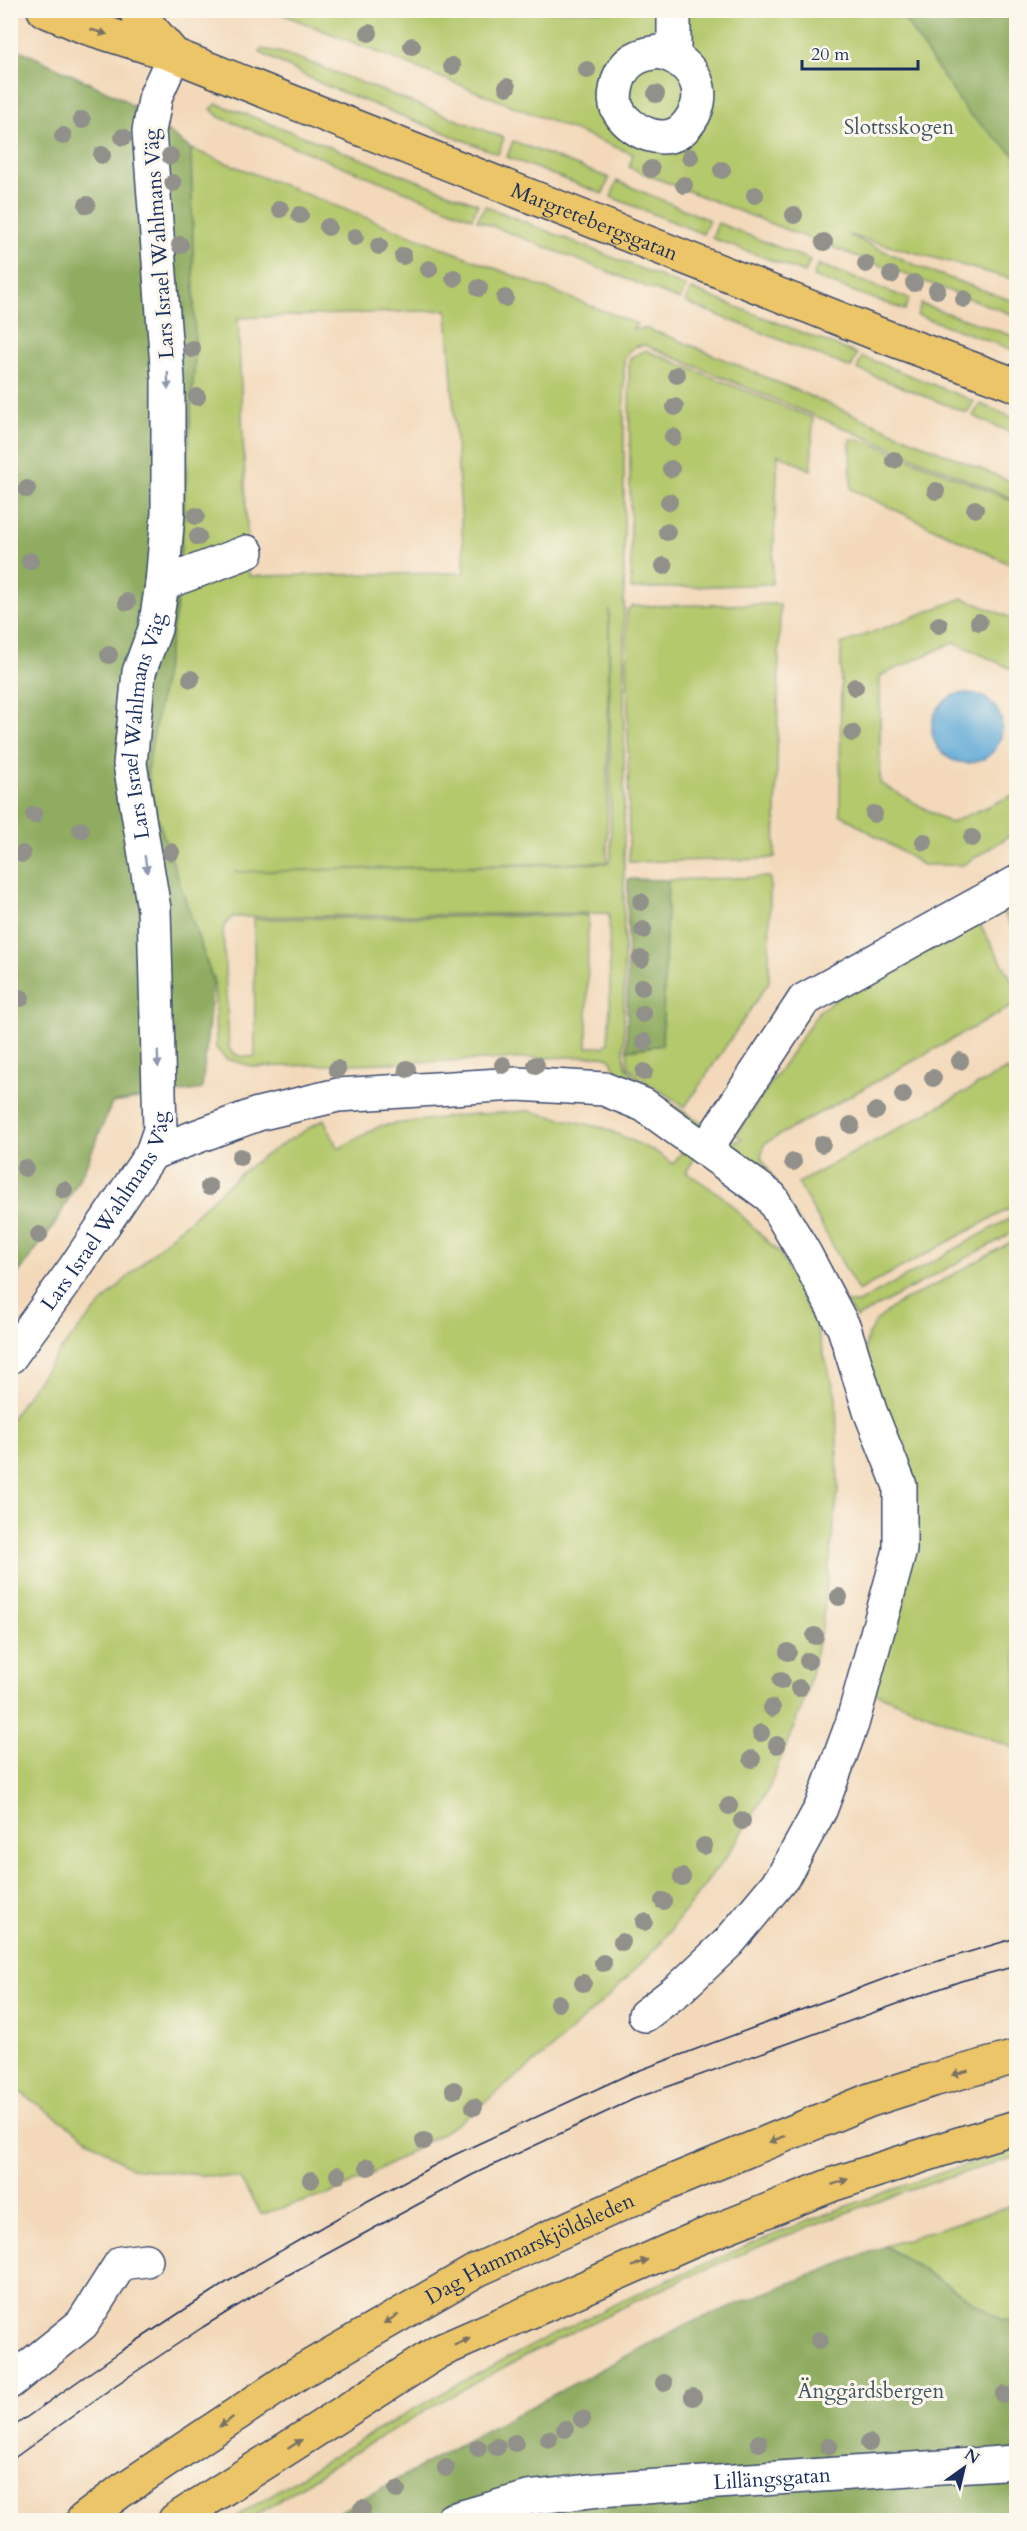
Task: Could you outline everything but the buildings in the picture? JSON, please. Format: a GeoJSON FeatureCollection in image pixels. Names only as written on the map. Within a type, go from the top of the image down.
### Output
{"type":"FeatureCollection","features":[{"type":"Feature","properties":{"kind":"main road","name":"Margretebergsgatan"},"geometry":{"type":"LineString","coordinates":[[44,10],[85,27],[174,55],[878,334],[1017,385]]}},
{"type":"Feature","properties":{"kind":"main road","name":"Margretebergsgatan"},"geometry":{"type":"LineString","coordinates":[[135,10],[174,55]]}},
{"type":"Feature","properties":{"kind":"main road","name":"Dag Hammarskjöldsleden"},"geometry":{"type":"LineString","coordinates":[[83,2520],[121,2491],[297,2374],[477,2270],[662,2186],[870,2100],[1017,2057]]}},
{"type":"Feature","properties":{"kind":"main road"},"geometry":{"type":"LineString","coordinates":[[176,2520],[438,2352],[693,2240],[834,2184],[1017,2127]]}},
{"type":"Feature","properties":{"kind":"street"},"geometry":{"type":"LineString","coordinates":[[674,10],[674,56]]}},
{"type":"Feature","properties":{"kind":"street","name":"Lars Israel Wahlmans Väg"},"geometry":{"type":"LineString","coordinates":[[10,1357],[75,1269],[152,1153],[160,1130],[154,909],[130,764],[139,672],[155,630],[162,584],[168,513],[168,378],[149,131],[156,95],[174,55]]}},
{"type":"Feature","properties":{"kind":"street"},"geometry":{"type":"LineString","coordinates":[[162,584],[247,552]]}},
{"type":"Feature","properties":{"kind":"street"},"geometry":{"type":"LineString","coordinates":[[706,1149],[804,1000],[1017,883]]}},
{"type":"Feature","properties":{"kind":"street"},"geometry":{"type":"LineString","coordinates":[[152,1153],[258,1114],[338,1095],[517,1084],[604,1089],[644,1105],[771,1197],[844,1328],[870,1411],[900,1486],[900,1550],[852,1724],[821,1808],[783,1877],[729,1942],[679,1989],[645,2015]]}},
{"type":"Feature","properties":{"kind":"street"},"geometry":{"type":"LineString","coordinates":[[10,2382],[82,2324],[121,2263],[146,2260]]}},
{"type":"Feature","properties":{"kind":"street","name":"Lillängsgatan"},"geometry":{"type":"LineString","coordinates":[[452,2520],[528,2498],[599,2490],[1017,2462]]}},
{"type":"Feature","properties":{"kind":"green space","name":"Slottsskogen"},"geometry":{"type":"Polygon","coordinates":[[[274,11],[1016,11],[1016,280],[849,235],[924,269],[1016,302],[1016,316],[635,170],[629,167],[633,154],[274,11]]]}},
{"type":"Feature","properties":{"kind":"green space"},"geometry":{"type":"Polygon","coordinates":[[[876,11],[1016,11],[1016,156],[967,112],[904,19],[876,11]]]}},
{"type":"Feature","properties":{"kind":"green space"},"geometry":{"type":"Polygon","coordinates":[[[11,46],[121,98],[191,149],[195,357],[176,610],[147,771],[147,787],[213,981],[202,1089],[112,1103],[85,1168],[55,1224],[11,1283],[11,46]]]}},
{"type":"Feature","properties":{"kind":"green space"},"geometry":{"type":"Polygon","coordinates":[[[262,49],[303,60],[504,138],[498,154],[322,84],[259,52],[262,49]]]}},
{"type":"Feature","properties":{"kind":"green space"},"geometry":{"type":"Polygon","coordinates":[[[217,104],[478,204],[472,218],[219,117],[211,109],[217,104]]]}},
{"type":"Feature","properties":{"kind":"green space"},"geometry":{"type":"Polygon","coordinates":[[[513,141],[609,178],[603,194],[507,157],[513,141]]]}},
{"type":"Feature","properties":{"kind":"green space"},"geometry":{"type":"Polygon","coordinates":[[[191,149],[637,324],[632,329],[647,329],[676,339],[1016,484],[1016,500],[645,345],[634,347],[625,357],[624,1052],[627,1067],[636,1078],[661,1097],[731,1140],[739,1141],[742,1138],[736,1135],[819,1011],[868,978],[979,923],[1016,987],[1016,1004],[765,1143],[761,1157],[846,1303],[858,1303],[1016,1215],[1016,1231],[856,1318],[754,1176],[705,1142],[686,1172],[722,1196],[781,1255],[815,1324],[836,1396],[838,1490],[822,1626],[806,1696],[769,1788],[729,1853],[659,1945],[614,1991],[548,2052],[457,2124],[380,2170],[330,2194],[261,2214],[240,2179],[131,2168],[11,2086],[10,1421],[29,1392],[72,1337],[144,1261],[246,1169],[324,1119],[338,1149],[380,1126],[463,1115],[528,1111],[604,1128],[656,1152],[673,1164],[694,1135],[621,1084],[610,1058],[602,1056],[255,1067],[226,1059],[216,1048],[214,975],[213,981],[156,814],[147,771],[176,610],[195,357],[191,149]],[[447,310],[238,318],[249,576],[465,573],[447,310]],[[609,610],[607,862],[234,872],[608,863],[611,858],[609,610]],[[609,913],[233,917],[223,928],[229,1049],[238,1055],[255,1056],[254,919],[588,915],[587,1047],[603,1047],[608,1043],[609,913]]]}},
{"type":"Feature","properties":{"kind":"green space"},"geometry":{"type":"Polygon","coordinates":[[[617,181],[709,220],[703,234],[611,197],[617,181]]]}},
{"type":"Feature","properties":{"kind":"green space"},"geometry":{"type":"Polygon","coordinates":[[[485,206],[686,287],[680,300],[477,220],[485,206]]]}},
{"type":"Feature","properties":{"kind":"green space"},"geometry":{"type":"Polygon","coordinates":[[[718,223],[810,260],[805,273],[712,238],[718,223]]]}},
{"type":"Feature","properties":{"kind":"green space"},"geometry":{"type":"Polygon","coordinates":[[[818,264],[909,299],[905,310],[813,277],[818,264]]]}},
{"type":"Feature","properties":{"kind":"green space"},"geometry":{"type":"Polygon","coordinates":[[[691,289],[857,354],[851,368],[685,302],[691,289]]]}},
{"type":"Feature","properties":{"kind":"green space"},"geometry":{"type":"Polygon","coordinates":[[[921,304],[1016,337],[1016,351],[917,315],[921,304]]]}},
{"type":"Feature","properties":{"kind":"green space"},"geometry":{"type":"Polygon","coordinates":[[[645,350],[813,418],[811,470],[778,454],[772,584],[631,589],[629,366],[630,358],[645,350]]]}},
{"type":"Feature","properties":{"kind":"green space"},"geometry":{"type":"Polygon","coordinates":[[[862,357],[974,401],[967,413],[857,369],[862,357]]]}},
{"type":"Feature","properties":{"kind":"green space"},"geometry":{"type":"Polygon","coordinates":[[[980,404],[1016,419],[1016,435],[973,416],[980,404]]]}},
{"type":"Feature","properties":{"kind":"green space"},"geometry":{"type":"Polygon","coordinates":[[[850,439],[869,442],[1016,502],[1016,567],[851,489],[850,439]]]}},
{"type":"Feature","properties":{"kind":"green space"},"geometry":{"type":"Polygon","coordinates":[[[963,598],[1016,620],[1016,671],[954,642],[880,676],[880,783],[950,823],[1016,794],[1016,832],[963,865],[923,865],[840,814],[841,644],[963,598]]]}},
{"type":"Feature","properties":{"kind":"green space"},"geometry":{"type":"Polygon","coordinates":[[[780,604],[775,857],[629,862],[627,610],[633,606],[780,604]]]}},
{"type":"Feature","properties":{"kind":"green space"},"geometry":{"type":"Polygon","coordinates":[[[770,877],[769,982],[685,1107],[640,1078],[629,1067],[627,1050],[662,1045],[668,880],[770,877]]]}},
{"type":"Feature","properties":{"kind":"green space"},"geometry":{"type":"Polygon","coordinates":[[[628,879],[668,880],[662,1045],[627,1050],[628,879]]]}},
{"type":"Feature","properties":{"kind":"green space"},"geometry":{"type":"Polygon","coordinates":[[[1016,896],[1016,934],[999,906],[1016,896]]]}},
{"type":"Feature","properties":{"kind":"green space"},"geometry":{"type":"Polygon","coordinates":[[[1007,1069],[1016,1086],[1016,1205],[858,1291],[798,1183],[1007,1069]]]}},
{"type":"Feature","properties":{"kind":"green space"},"geometry":{"type":"Polygon","coordinates":[[[1016,1239],[1016,1749],[870,1691],[904,1604],[913,1527],[865,1348],[868,1335],[876,1321],[897,1304],[1016,1239]]]}},
{"type":"Feature","properties":{"kind":"green space"},"geometry":{"type":"Polygon","coordinates":[[[1016,2149],[1016,2157],[843,2214],[674,2283],[510,2364],[430,2408],[339,2462],[249,2520],[232,2520],[325,2461],[419,2406],[611,2306],[809,2221],[911,2183],[1016,2149]]]}},
{"type":"Feature","properties":{"kind":"green space"},"geometry":{"type":"Polygon","coordinates":[[[1016,2204],[1016,2322],[1002,2320],[885,2246],[1016,2204]]]}},
{"type":"Feature","properties":{"kind":"green space","name":"Änggårdsbergen"},"geometry":{"type":"Polygon","coordinates":[[[885,2246],[1002,2320],[1016,2322],[1016,2520],[325,2520],[462,2443],[687,2324],[885,2246]]]}},
{"type":"Feature","properties":{"kind":"water"},"geometry":{"type":"Polygon","coordinates":[[[974,693],[987,699],[996,708],[1000,714],[1002,728],[1000,742],[992,753],[981,761],[960,763],[942,753],[934,742],[932,721],[942,703],[953,695],[974,693]]]}},
{"type":"Feature","properties":{"kind":"tram line"},"geometry":{"type":"LineString","coordinates":[[10,2429],[121,2351],[227,2282],[360,2205],[452,2156],[627,2075],[905,1971],[1016,1938]]}},
{"type":"Feature","properties":{"kind":"tram line"},"geometry":{"type":"LineString","coordinates":[[10,2461],[116,2385],[203,2327],[286,2276],[472,2175],[634,2099],[961,1981],[1016,1966]]}}]}
